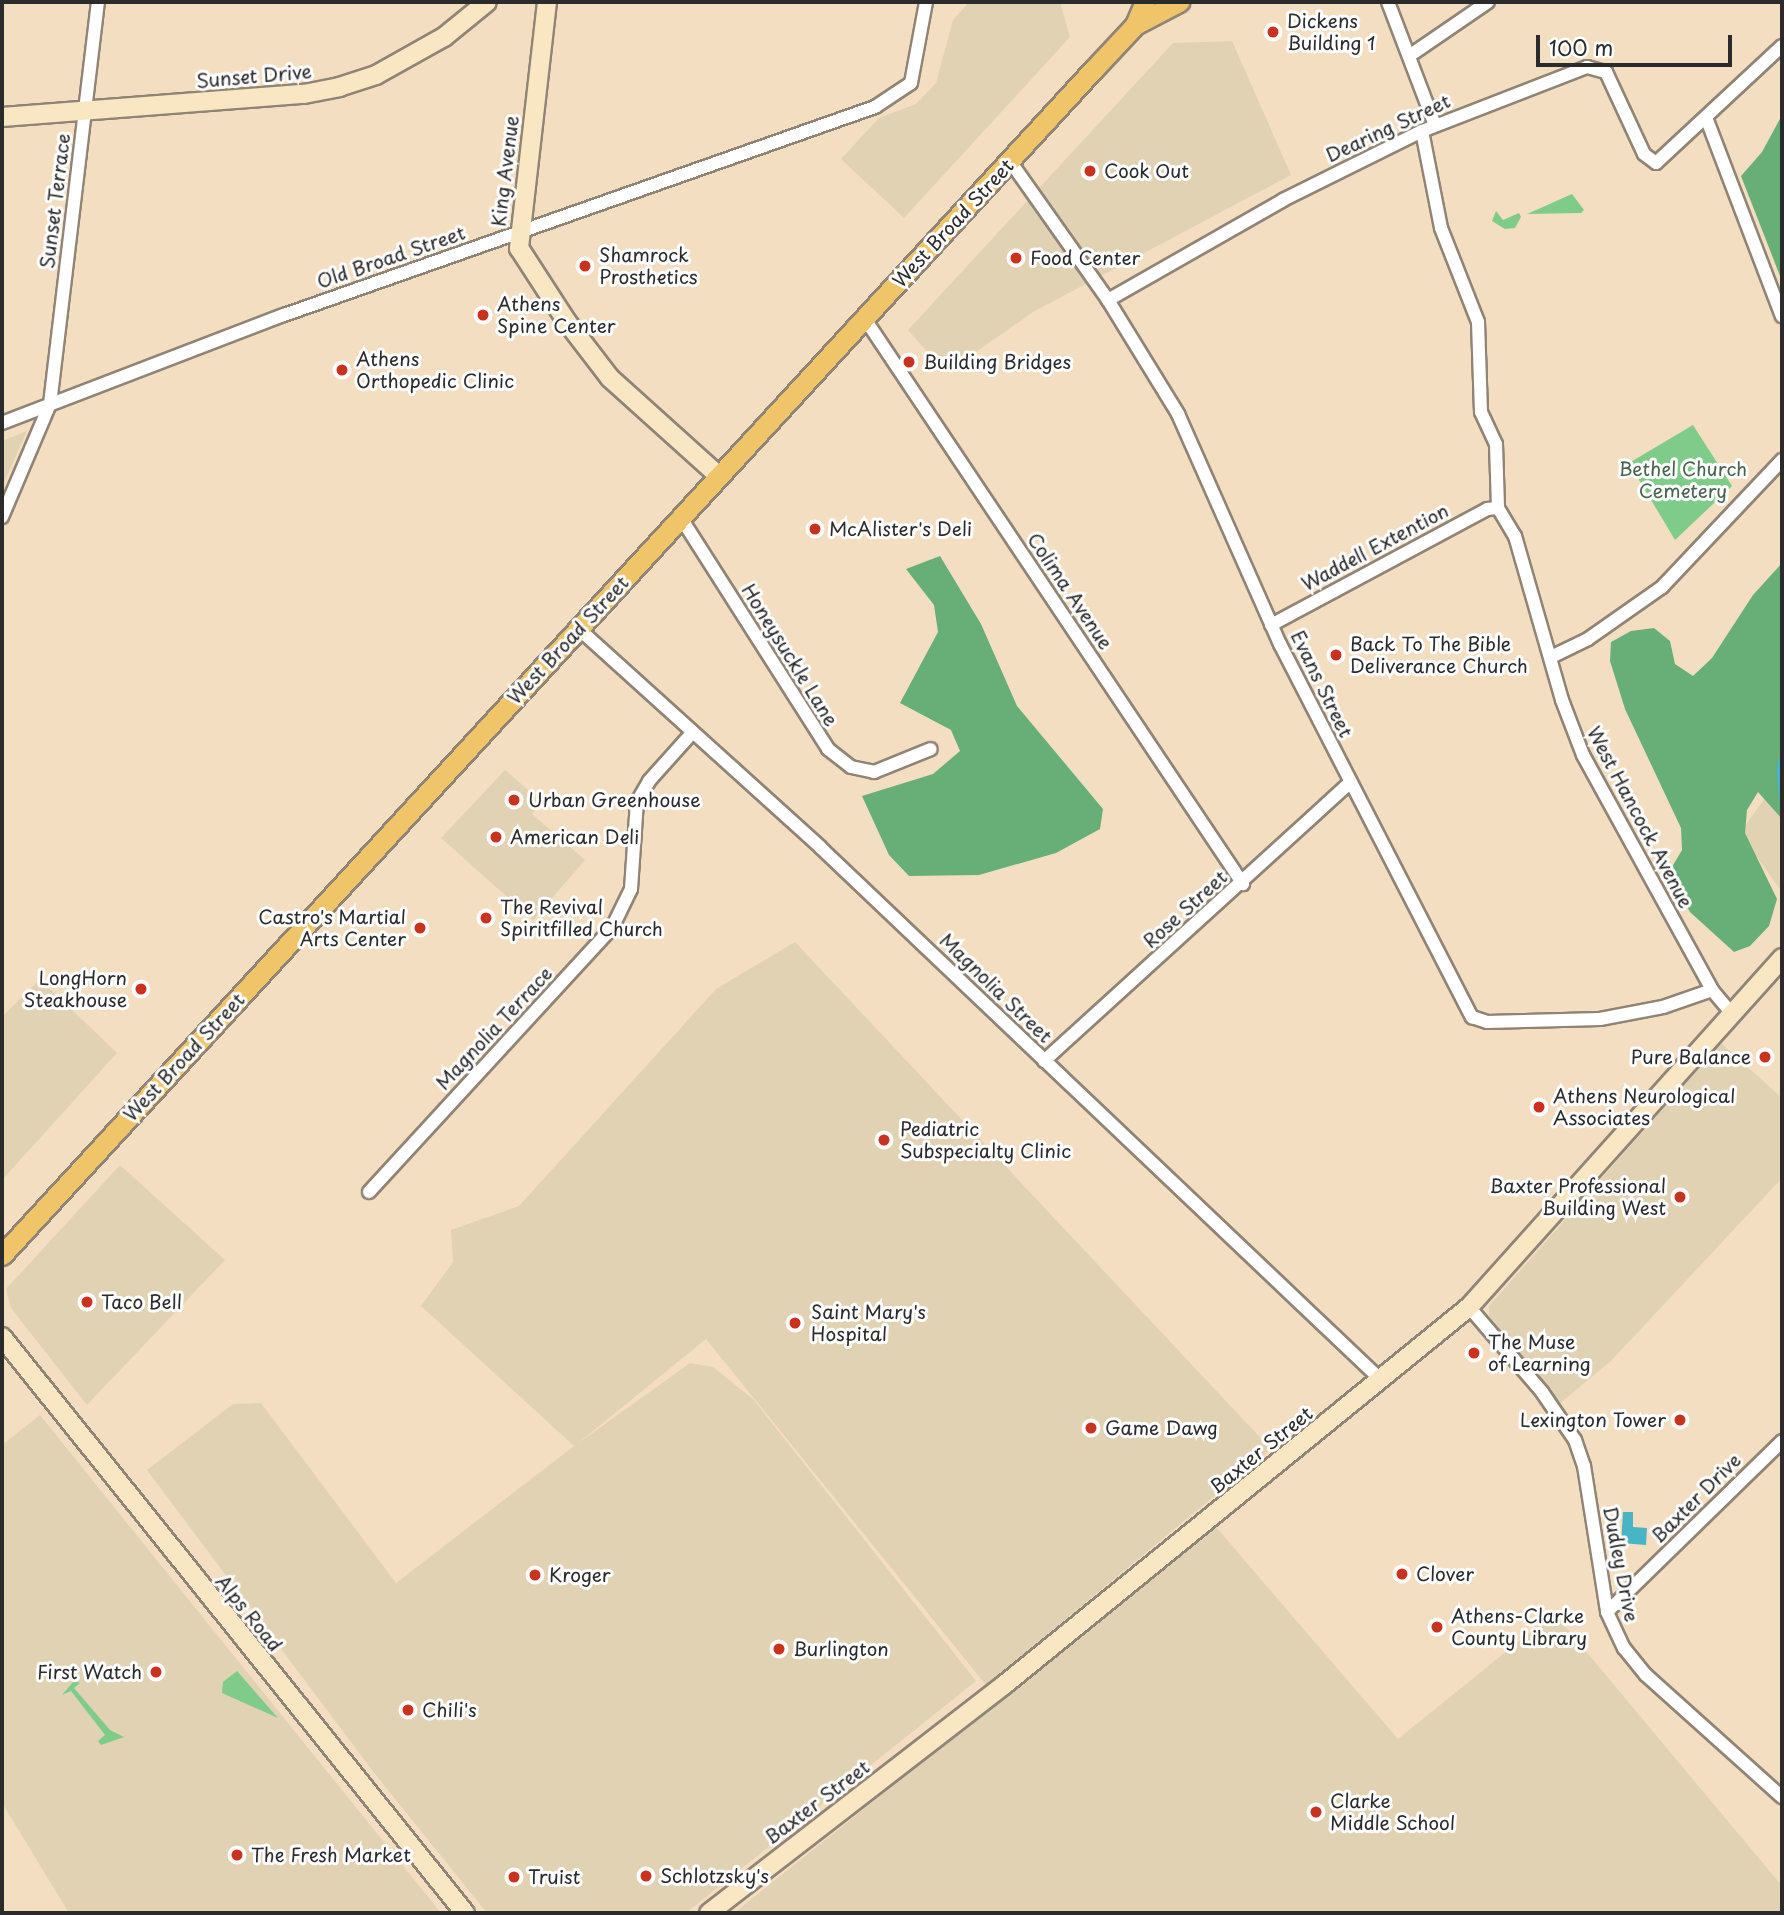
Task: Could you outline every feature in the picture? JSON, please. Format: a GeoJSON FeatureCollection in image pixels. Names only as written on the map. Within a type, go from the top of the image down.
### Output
{"type":"FeatureCollection","features":[{"type":"Feature","properties":{"kind":"main road","name":"Sunset Drive"},"geometry":{"type":"LineString","coordinates":[[2,117],[304,94],[339,87],[376,75],[444,37],[487,2]]}},
{"type":"Feature","properties":{"kind":"main road","name":"King Avenue"},"geometry":{"type":"LineString","coordinates":[[547,2],[518,232],[523,255],[590,353],[634,401],[720,477]]}},
{"type":"Feature","properties":{"kind":"main road","name":"West Broad Street"},"geometry":{"type":"LineString","coordinates":[[2,1255],[1135,25],[1145,2]]}},
{"type":"Feature","properties":{"kind":"main road","name":"West Broad Street"},"geometry":{"type":"LineString","coordinates":[[1135,25],[1179,2]]}},
{"type":"Feature","properties":{"kind":"main road","name":"Baxter Street"},"geometry":{"type":"LineString","coordinates":[[709,1913],[1003,1685],[1469,1307],[1546,1226],[1782,958]]}},
{"type":"Feature","properties":{"kind":"main road","name":"Alps Road"},"geometry":{"type":"LineString","coordinates":[[2,1337],[465,1913]]}},
{"type":"Feature","properties":{"kind":"street","name":"Sunset Terrace"},"geometry":{"type":"LineString","coordinates":[[2,517],[50,404],[98,2]]}},
{"type":"Feature","properties":{"kind":"street","name":"Old Broad Street"},"geometry":{"type":"LineString","coordinates":[[2,423],[518,232],[895,97],[911,83],[916,69],[926,2]]}},
{"type":"Feature","properties":{"kind":"street"},"geometry":{"type":"LineString","coordinates":[[1388,2],[1412,54],[1436,125]]}},
{"type":"Feature","properties":{"kind":"street"},"geometry":{"type":"LineString","coordinates":[[1412,54],[1488,2]]}},
{"type":"Feature","properties":{"kind":"street"},"geometry":{"type":"LineString","coordinates":[[1782,46],[1706,120],[1782,316]]}},
{"type":"Feature","properties":{"kind":"street","name":"Dearing Street"},"geometry":{"type":"LineString","coordinates":[[1108,300],[1283,200],[1422,131],[1597,67],[1612,81],[1651,162],[1661,159],[1706,120]]}},
{"type":"Feature","properties":{"kind":"street"},"geometry":{"type":"LineString","coordinates":[[1422,131],[1441,228],[1478,322],[1481,412],[1496,444],[1498,508]]}},
{"type":"Feature","properties":{"kind":"street","name":"Evans Street"},"geometry":{"type":"LineString","coordinates":[[1010,161],[1108,300],[1195,447],[1271,625],[1350,783],[1476,1019],[1613,1018],[1712,990]]}},
{"type":"Feature","properties":{"kind":"street","name":"Colima Avenue"},"geometry":{"type":"LineString","coordinates":[[864,319],[1242,884]]}},
{"type":"Feature","properties":{"kind":"street"},"geometry":{"type":"LineString","coordinates":[[1551,657],[1588,639],[1662,587],[1782,460]]}},
{"type":"Feature","properties":{"kind":"street","name":"Waddell Extention"},"geometry":{"type":"LineString","coordinates":[[1271,625],[1487,509],[1498,508]]}},
{"type":"Feature","properties":{"kind":"street","name":"West Hancock Avenue"},"geometry":{"type":"LineString","coordinates":[[1498,508],[1515,536],[1583,755],[1712,990],[1731,1014]]}},
{"type":"Feature","properties":{"kind":"street","name":"Honeysuckle Lane"},"geometry":{"type":"LineString","coordinates":[[681,519],[828,749],[851,767],[874,772],[931,748]]}},
{"type":"Feature","properties":{"kind":"street","name":"Magnolia Street"},"geometry":{"type":"LineString","coordinates":[[579,629],[821,848],[1381,1381]]}},
{"type":"Feature","properties":{"kind":"street","name":"Magnolia Terrace"},"geometry":{"type":"LineString","coordinates":[[369,1192],[612,928],[631,889],[637,802],[649,781],[692,733]]}},
{"type":"Feature","properties":{"kind":"street","name":"Rose Street"},"geometry":{"type":"LineString","coordinates":[[1044,1061],[1242,884],[1350,783]]}},
{"type":"Feature","properties":{"kind":"street","name":"Dudley Drive"},"geometry":{"type":"LineString","coordinates":[[1469,1307],[1542,1392],[1574,1440],[1584,1466],[1607,1612],[1615,1633],[1646,1675],[1782,1797]]}},
{"type":"Feature","properties":{"kind":"street","name":"Baxter Drive"},"geometry":{"type":"LineString","coordinates":[[1607,1612],[1782,1441]]}},
{"type":"Feature","properties":{"kind":"shaded area"},"geometry":{"type":"Polygon","coordinates":[[[969,2],[1060,2],[1070,37],[904,218],[841,159],[879,118],[916,104],[936,83],[953,20],[969,2]]]}},
{"type":"Feature","properties":{"kind":"shaded area"},"geometry":{"type":"Polygon","coordinates":[[[1232,41],[1291,175],[1033,312],[946,373],[908,330],[1173,43],[1232,41]]]}},
{"type":"Feature","properties":{"kind":"shaded area"},"geometry":{"type":"Polygon","coordinates":[[[27,431],[2,487],[2,441],[27,431]]]}},
{"type":"Feature","properties":{"kind":"shaded area"},"geometry":{"type":"Polygon","coordinates":[[[505,770],[542,802],[532,814],[585,860],[533,920],[441,838],[505,770]]]}},
{"type":"Feature","properties":{"kind":"shaded area"},"geometry":{"type":"Polygon","coordinates":[[[1782,774],[1782,892],[1740,833],[1782,774]]]}},
{"type":"Feature","properties":{"kind":"shaded area"},"geometry":{"type":"Polygon","coordinates":[[[795,942],[1271,1449],[986,1685],[706,1339],[577,1444],[690,1363],[713,1367],[753,1399],[976,1681],[686,1913],[487,1913],[375,1774],[147,1470],[233,1404],[261,1403],[396,1583],[574,1446],[421,1306],[453,1262],[451,1230],[519,1206],[716,989],[795,942]]]}},
{"type":"Feature","properties":{"kind":"shaded area"},"geometry":{"type":"Polygon","coordinates":[[[40,979],[117,1053],[2,1180],[2,1017],[40,979]]]}},
{"type":"Feature","properties":{"kind":"shaded area"},"geometry":{"type":"Polygon","coordinates":[[[1721,1043],[1782,1098],[1782,1178],[1611,1361],[1558,1405],[1489,1316],[1489,1306],[1721,1043]]]}},
{"type":"Feature","properties":{"kind":"shaded area"},"geometry":{"type":"Polygon","coordinates":[[[120,1165],[225,1260],[87,1405],[11,1308],[6,1289],[120,1165]]]}},
{"type":"Feature","properties":{"kind":"shaded area"},"geometry":{"type":"Polygon","coordinates":[[[40,1415],[441,1913],[69,1913],[2,1803],[2,1445],[40,1415]]]}},
{"type":"Feature","properties":{"kind":"shaded area"},"geometry":{"type":"Polygon","coordinates":[[[1216,1527],[1398,1739],[1554,1613],[1782,1886],[1782,1913],[734,1913],[1216,1527]]]}},
{"type":"Feature","properties":{"kind":"green space"},"geometry":{"type":"Polygon","coordinates":[[[1782,115],[1782,281],[1741,176],[1762,152],[1782,115]]]}},
{"type":"Feature","properties":{"kind":"green space"},"geometry":{"type":"Polygon","coordinates":[[[1572,194],[1584,210],[1581,213],[1527,214],[1572,194]]]}},
{"type":"Feature","properties":{"kind":"green space"},"geometry":{"type":"Polygon","coordinates":[[[1496,211],[1503,220],[1519,213],[1521,217],[1515,228],[1505,229],[1492,221],[1496,211]]]}},
{"type":"Feature","properties":{"kind":"green space","name":"Bethel Church Cemetery"},"geometry":{"type":"Polygon","coordinates":[[[1693,425],[1732,486],[1675,540],[1629,463],[1693,425]]]}},
{"type":"Feature","properties":{"kind":"green space"},"geometry":{"type":"Polygon","coordinates":[[[940,556],[981,624],[1017,706],[1103,809],[1100,829],[1056,853],[979,875],[909,876],[889,855],[862,796],[933,774],[960,751],[951,730],[900,703],[938,632],[934,605],[906,569],[940,556]]]}},
{"type":"Feature","properties":{"kind":"green space"},"geometry":{"type":"Polygon","coordinates":[[[1782,563],[1782,819],[1758,792],[1747,810],[1745,833],[1777,899],[1769,926],[1750,946],[1734,952],[1690,912],[1669,872],[1682,850],[1681,828],[1625,709],[1610,661],[1611,642],[1631,631],[1654,628],[1670,641],[1675,664],[1693,676],[1712,658],[1753,595],[1782,563]]]}},
{"type":"Feature","properties":{"kind":"green space"},"geometry":{"type":"Polygon","coordinates":[[[237,1671],[278,1718],[222,1693],[223,1682],[237,1671]]]}},
{"type":"Feature","properties":{"kind":"green space"},"geometry":{"type":"Polygon","coordinates":[[[74,1681],[80,1683],[74,1688],[110,1730],[124,1737],[101,1745],[98,1741],[105,1735],[71,1691],[62,1695],[74,1681]]]}},
{"type":"Feature","properties":{"kind":"water"},"geometry":{"type":"Polygon","coordinates":[[[1623,1512],[1633,1512],[1633,1527],[1647,1528],[1646,1545],[1621,1543],[1623,1512]]]}},
{"type":"Feature","properties":{"kind":"waterway"},"geometry":{"type":"LineString","coordinates":[[1782,758],[1779,769],[1782,806]]}},
{"type":"Feature","properties":{"kind":"place","name":"Dickens Building 1"},"geometry":{"type":"Point","coordinates":[1273,32]}},
{"type":"Feature","properties":{"kind":"place","name":"Cook Out"},"geometry":{"type":"Point","coordinates":[1090,171]}},
{"type":"Feature","properties":{"kind":"place","name":"Food Center"},"geometry":{"type":"Point","coordinates":[1016,258]}},
{"type":"Feature","properties":{"kind":"place","name":"Shamrock Prosthetics"},"geometry":{"type":"Point","coordinates":[585,266]}},
{"type":"Feature","properties":{"kind":"place","name":"Athens Spine Center"},"geometry":{"type":"Point","coordinates":[483,315]}},
{"type":"Feature","properties":{"kind":"place","name":"Building Bridges"},"geometry":{"type":"Point","coordinates":[909,362]}},
{"type":"Feature","properties":{"kind":"place","name":"Athens Orthopedic Clinic"},"geometry":{"type":"Point","coordinates":[342,370]}},
{"type":"Feature","properties":{"kind":"place","name":"McAlister's Deli"},"geometry":{"type":"Point","coordinates":[815,529]}},
{"type":"Feature","properties":{"kind":"place","name":"Back To The Bible Deliverance Church"},"geometry":{"type":"Point","coordinates":[1336,655]}},
{"type":"Feature","properties":{"kind":"place","name":"Urban Greenhouse"},"geometry":{"type":"Point","coordinates":[514,800]}},
{"type":"Feature","properties":{"kind":"place","name":"American Deli"},"geometry":{"type":"Point","coordinates":[496,837]}},
{"type":"Feature","properties":{"kind":"place","name":"The Revival Spiritfilled Church"},"geometry":{"type":"Point","coordinates":[486,918]}},
{"type":"Feature","properties":{"kind":"place","name":"Castro's Martial Arts Center"},"geometry":{"type":"Point","coordinates":[420,928]}},
{"type":"Feature","properties":{"kind":"place","name":"LongHorn Steakhouse"},"geometry":{"type":"Point","coordinates":[141,989]}},
{"type":"Feature","properties":{"kind":"place","name":"Pure Balance"},"geometry":{"type":"Point","coordinates":[1765,1057]}},
{"type":"Feature","properties":{"kind":"place","name":"Athens Neurological Associates"},"geometry":{"type":"Point","coordinates":[1539,1107]}},
{"type":"Feature","properties":{"kind":"place","name":"Pediatric Subspecialty Clinic"},"geometry":{"type":"Point","coordinates":[884,1140]}},
{"type":"Feature","properties":{"kind":"place","name":"Baxter Professional Building West"},"geometry":{"type":"Point","coordinates":[1680,1197]}},
{"type":"Feature","properties":{"kind":"place","name":"Taco Bell"},"geometry":{"type":"Point","coordinates":[87,1302]}},
{"type":"Feature","properties":{"kind":"place","name":"Saint Mary's Hospital"},"geometry":{"type":"Point","coordinates":[795,1323]}},
{"type":"Feature","properties":{"kind":"place","name":"The Muse of Learning"},"geometry":{"type":"Point","coordinates":[1474,1353]}},
{"type":"Feature","properties":{"kind":"place","name":"Lexington Tower"},"geometry":{"type":"Point","coordinates":[1680,1420]}},
{"type":"Feature","properties":{"kind":"place","name":"Game Dawg"},"geometry":{"type":"Point","coordinates":[1091,1428]}},
{"type":"Feature","properties":{"kind":"place","name":"Clover"},"geometry":{"type":"Point","coordinates":[1402,1574]}},
{"type":"Feature","properties":{"kind":"place","name":"Kroger"},"geometry":{"type":"Point","coordinates":[535,1575]}},
{"type":"Feature","properties":{"kind":"place","name":"Athens-Clarke County Library"},"geometry":{"type":"Point","coordinates":[1437,1627]}},
{"type":"Feature","properties":{"kind":"place","name":"Burlington"},"geometry":{"type":"Point","coordinates":[779,1649]}},
{"type":"Feature","properties":{"kind":"place","name":"First Watch"},"geometry":{"type":"Point","coordinates":[156,1672]}},
{"type":"Feature","properties":{"kind":"place","name":"Chili's"},"geometry":{"type":"Point","coordinates":[408,1710]}},
{"type":"Feature","properties":{"kind":"place","name":"Clarke Middle School"},"geometry":{"type":"Point","coordinates":[1316,1812]}},
{"type":"Feature","properties":{"kind":"place","name":"The Fresh Market"},"geometry":{"type":"Point","coordinates":[237,1855]}},
{"type":"Feature","properties":{"kind":"place","name":"Schlotzsky's"},"geometry":{"type":"Point","coordinates":[646,1876]}},
{"type":"Feature","properties":{"kind":"place","name":"Truist"},"geometry":{"type":"Point","coordinates":[514,1877]}}]}
